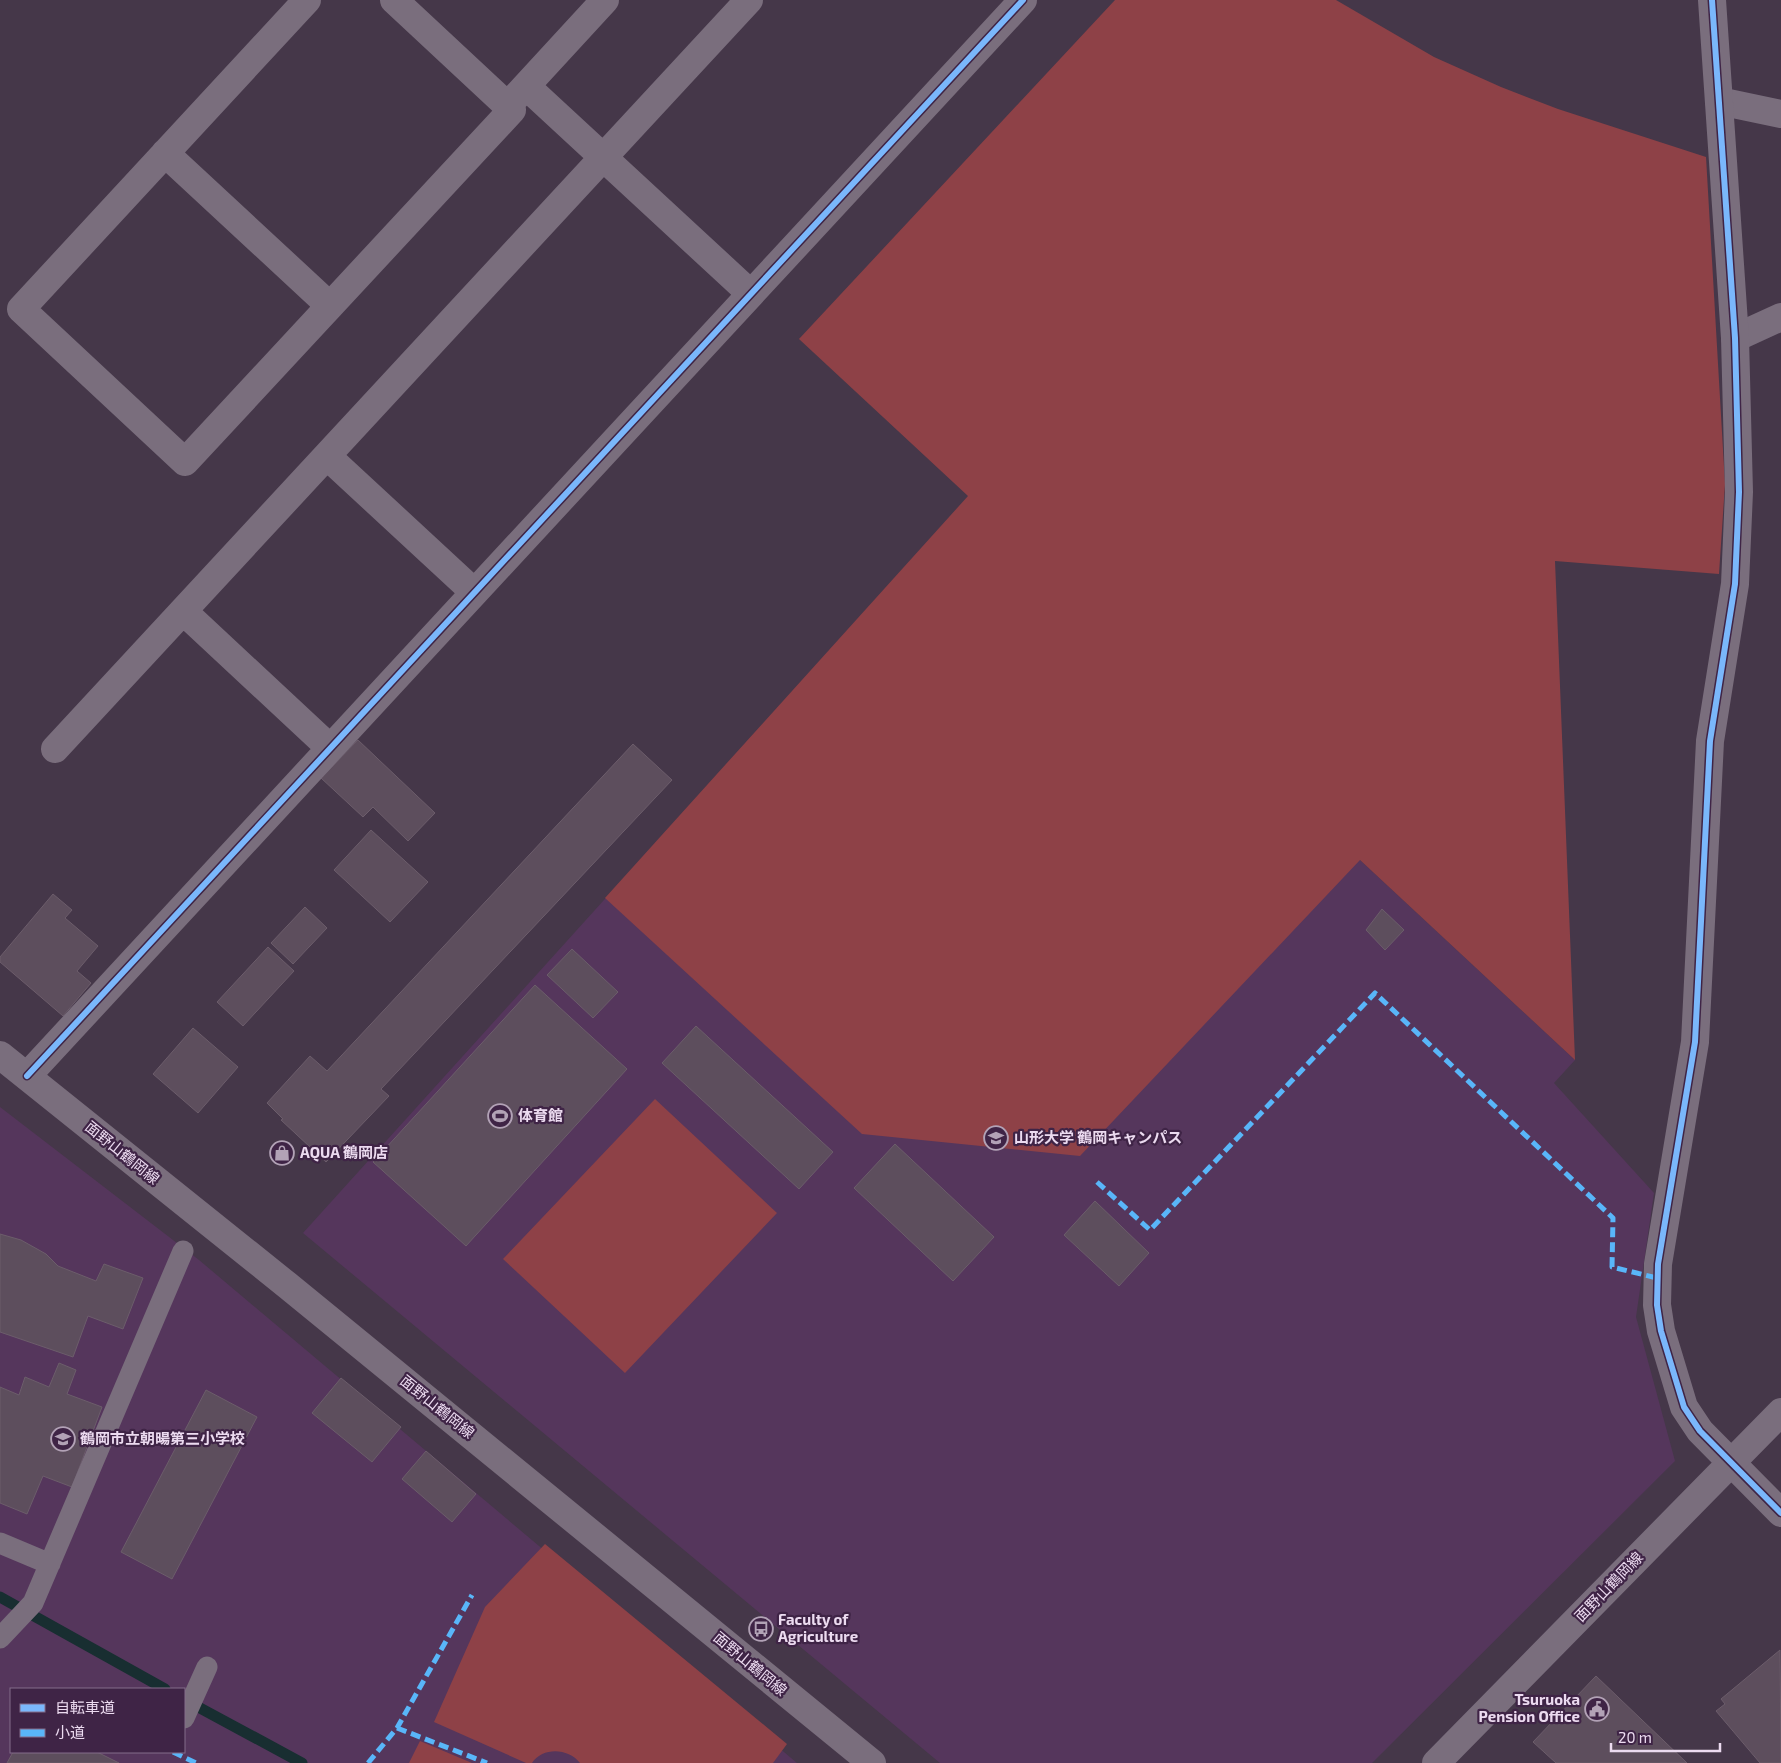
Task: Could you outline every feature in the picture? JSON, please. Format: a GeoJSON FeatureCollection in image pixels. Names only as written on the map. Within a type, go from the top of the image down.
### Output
{"type":"FeatureCollection","features":[{"type":"Feature","properties":{"kind":"street"},"geometry":{"type":"LineString","coordinates":[[307,0],[21,309],[186,462],[512,110],[517,95],[605,0]]}},
{"type":"Feature","properties":{"kind":"street"},"geometry":{"type":"LineString","coordinates":[[394,0],[517,95],[603,157],[751,294]]}},
{"type":"Feature","properties":{"kind":"street"},"geometry":{"type":"LineString","coordinates":[[55,749],[749,0]]}},
{"type":"Feature","properties":{"kind":"street"},"geometry":{"type":"LineString","coordinates":[[27,1076],[1023,0]]}},
{"type":"Feature","properties":{"kind":"street"},"geometry":{"type":"LineString","coordinates":[[1712,0],[1735,338],[1739,492],[1735,584],[1710,741],[1695,1042],[1658,1264],[1657,1296],[1661,1331],[1684,1407],[1700,1431],[1781,1512]]}},
{"type":"Feature","properties":{"kind":"street"},"geometry":{"type":"LineString","coordinates":[[1719,102],[1781,114]]}},
{"type":"Feature","properties":{"kind":"street"},"geometry":{"type":"LineString","coordinates":[[165,153],[330,306]]}},
{"type":"Feature","properties":{"kind":"street"},"geometry":{"type":"LineString","coordinates":[[1735,338],[1781,318]]}},
{"type":"Feature","properties":{"kind":"street"},"geometry":{"type":"LineString","coordinates":[[327,456],[474,592]]}},
{"type":"Feature","properties":{"kind":"street"},"geometry":{"type":"LineString","coordinates":[[183,611],[330,748]]}},
{"type":"Feature","properties":{"kind":"street","name":"面野山鶴岡線"},"geometry":{"type":"LineString","coordinates":[[0,1055],[287,1285],[872,1763]]}},
{"type":"Feature","properties":{"kind":"street","name":"面野山鶴岡線"},"geometry":{"type":"LineString","coordinates":[[1436,1763],[1781,1412]]}},
{"type":"Feature","properties":{"kind":"lane"},"geometry":{"type":"LineString","coordinates":[[0,1638],[34,1603],[183,1250]]}},
{"type":"Feature","properties":{"kind":"lane"},"geometry":{"type":"LineString","coordinates":[[0,1543],[50,1564]]}},
{"type":"Feature","properties":{"kind":"lane"},"geometry":{"type":"LineString","coordinates":[[185,1716],[207,1667]]}},
{"type":"Feature","properties":{"kind":"shaded area"},"geometry":{"type":"Polygon","coordinates":[[[1115,0],[1336,0],[1434,57],[1501,87],[1558,109],[1706,157],[1725,484],[1719,574],[1555,561],[1575,1060],[1360,860],[1080,1156],[862,1134],[605,898],[968,496],[799,339],[1115,0]]]}},
{"type":"Feature","properties":{"kind":"shaded area","name":"山形大学 鶴岡キャンパス"},"geometry":{"type":"Polygon","coordinates":[[[969,496],[1575,1060],[1554,1083],[1654,1193],[1636,1317],[1675,1461],[1372,1763],[940,1763],[303,1233],[969,496]]]}},
{"type":"Feature","properties":{"kind":"shaded area"},"geometry":{"type":"Polygon","coordinates":[[[655,1099],[777,1213],[625,1373],[503,1259],[655,1099]]]}},
{"type":"Feature","properties":{"kind":"shaded area"},"geometry":{"type":"Polygon","coordinates":[[[0,1107],[199,1260],[797,1763],[0,1763],[0,1107]]]}},
{"type":"Feature","properties":{"kind":"shaded area"},"geometry":{"type":"Polygon","coordinates":[[[545,1544],[787,1744],[773,1763],[580,1763],[569,1754],[556,1751],[542,1754],[532,1763],[526,1763],[434,1722],[485,1607],[545,1544]]]}},
{"type":"Feature","properties":{"kind":"shaded area"},"geometry":{"type":"Polygon","coordinates":[[[420,1741],[472,1763],[409,1763],[420,1741]]]}},
{"type":"Feature","properties":{"kind":"building"},"geometry":{"type":"Polygon","coordinates":[[[358,740],[435,813],[408,841],[373,807],[363,817],[321,778],[358,740]]]}},
{"type":"Feature","properties":{"kind":"building"},"geometry":{"type":"Polygon","coordinates":[[[633,744],[672,780],[381,1089],[389,1096],[326,1162],[281,1120],[283,1119],[267,1103],[310,1056],[327,1071],[633,744]]]}},
{"type":"Feature","properties":{"kind":"building"},"geometry":{"type":"Polygon","coordinates":[[[371,830],[428,882],[390,922],[334,870],[371,830]]]}},
{"type":"Feature","properties":{"kind":"building"},"geometry":{"type":"Polygon","coordinates":[[[53,894],[72,910],[65,918],[98,946],[77,971],[91,983],[63,1016],[0,962],[0,957],[53,894]]]}},
{"type":"Feature","properties":{"kind":"building"},"geometry":{"type":"Polygon","coordinates":[[[305,907],[327,928],[293,964],[271,943],[305,907]]]}},
{"type":"Feature","properties":{"kind":"building"},"geometry":{"type":"Polygon","coordinates":[[[1382,909],[1404,930],[1385,950],[1366,930],[1382,909]]]}},
{"type":"Feature","properties":{"kind":"building"},"geometry":{"type":"Polygon","coordinates":[[[268,947],[294,971],[243,1026],[217,1002],[268,947]]]}},
{"type":"Feature","properties":{"kind":"building"},"geometry":{"type":"Polygon","coordinates":[[[572,949],[618,992],[593,1018],[547,975],[572,949]]]}},
{"type":"Feature","properties":{"kind":"building","name":"体育館"},"geometry":{"type":"Polygon","coordinates":[[[535,985],[627,1069],[466,1246],[373,1162],[535,985]]]}},
{"type":"Feature","properties":{"kind":"building"},"geometry":{"type":"Polygon","coordinates":[[[696,1026],[833,1152],[799,1189],[662,1063],[696,1026]]]}},
{"type":"Feature","properties":{"kind":"building"},"geometry":{"type":"Polygon","coordinates":[[[193,1028],[238,1067],[198,1113],[153,1074],[193,1028]]]}},
{"type":"Feature","properties":{"kind":"building"},"geometry":{"type":"Polygon","coordinates":[[[895,1144],[994,1237],[953,1281],[854,1188],[895,1144]]]}},
{"type":"Feature","properties":{"kind":"building"},"geometry":{"type":"Polygon","coordinates":[[[1095,1201],[1149,1253],[1119,1286],[1064,1235],[1095,1201]]]}},
{"type":"Feature","properties":{"kind":"building"},"geometry":{"type":"Polygon","coordinates":[[[0,1234],[21,1240],[46,1254],[58,1266],[96,1281],[104,1264],[143,1278],[123,1329],[88,1316],[73,1357],[0,1332],[0,1234]]]}},
{"type":"Feature","properties":{"kind":"building"},"geometry":{"type":"Polygon","coordinates":[[[59,1363],[76,1370],[67,1394],[102,1407],[72,1487],[43,1476],[27,1514],[0,1503],[0,1387],[19,1395],[25,1377],[49,1387],[59,1363]]]}},
{"type":"Feature","properties":{"kind":"building"},"geometry":{"type":"Polygon","coordinates":[[[341,1378],[401,1427],[372,1462],[312,1413],[341,1378]]]}},
{"type":"Feature","properties":{"kind":"building"},"geometry":{"type":"Polygon","coordinates":[[[206,1390],[257,1417],[172,1579],[121,1552],[206,1390]]]}},
{"type":"Feature","properties":{"kind":"building"},"geometry":{"type":"Polygon","coordinates":[[[426,1451],[476,1494],[452,1522],[402,1479],[426,1451]]]}},
{"type":"Feature","properties":{"kind":"building"},"geometry":{"type":"Polygon","coordinates":[[[1780,1650],[1781,1763],[1760,1763],[1716,1711],[1725,1704],[1721,1699],[1780,1650]]]}},
{"type":"Feature","properties":{"kind":"building","name":"Tsuruoka Pension Office"},"geometry":{"type":"Polygon","coordinates":[[[1596,1676],[1687,1763],[1556,1763],[1533,1742],[1596,1676]]]}},
{"type":"Feature","properties":{"kind":"building"},"geometry":{"type":"Polygon","coordinates":[[[12,1753],[99,1753],[119,1763],[7,1763],[12,1753]]]}},
{"type":"Feature","properties":{"kind":"waterway"},"geometry":{"type":"LineString","coordinates":[[0,1597],[163,1688]]}},
{"type":"Feature","properties":{"kind":"waterway"},"geometry":{"type":"LineString","coordinates":[[187,1701],[302,1763]]}},
{"type":"Feature","properties":{"kind":"marked path"},"geometry":{"type":"LineString","coordinates":[[1097,1182],[1150,1230],[1375,993],[1613,1218],[1612,1267],[1657,1278]]}},
{"type":"Feature","properties":{"kind":"marked path"},"geometry":{"type":"LineString","coordinates":[[368,1763],[397,1728],[472,1595]]}},
{"type":"Feature","properties":{"kind":"marked path"},"geometry":{"type":"LineString","coordinates":[[397,1728],[487,1763]]}},
{"type":"Feature","properties":{"kind":"marked path"},"geometry":{"type":"LineString","coordinates":[[175,1753],[196,1763]]}},
{"type":"Feature","properties":{"kind":"cycle path"},"geometry":{"type":"LineString","coordinates":[[27,1076],[1023,0]]}},
{"type":"Feature","properties":{"kind":"cycle path"},"geometry":{"type":"LineString","coordinates":[[1712,0],[1735,338],[1739,492],[1735,584],[1710,741],[1695,1042],[1658,1264],[1657,1305],[1661,1331],[1684,1407],[1700,1431],[1781,1513]]}},
{"type":"Feature","properties":{"kind":"place","name":"体育館"},"geometry":{"type":"Point","coordinates":[500,1116]}},
{"type":"Feature","properties":{"kind":"place","name":"山形大学 鶴岡キャンパス"},"geometry":{"type":"Point","coordinates":[996,1138]}},
{"type":"Feature","properties":{"kind":"place","name":"AQUA 鶴岡店"},"geometry":{"type":"Point","coordinates":[282,1153]}},
{"type":"Feature","properties":{"kind":"place","name":"鶴岡市立朝暘第三小学校"},"geometry":{"type":"Point","coordinates":[63,1439]}},
{"type":"Feature","properties":{"kind":"place","name":"Faculty of Agriculture"},"geometry":{"type":"Point","coordinates":[761,1629]}},
{"type":"Feature","properties":{"kind":"place","name":"Tsuruoka Pension Office"},"geometry":{"type":"Point","coordinates":[1597,1709]}}]}
